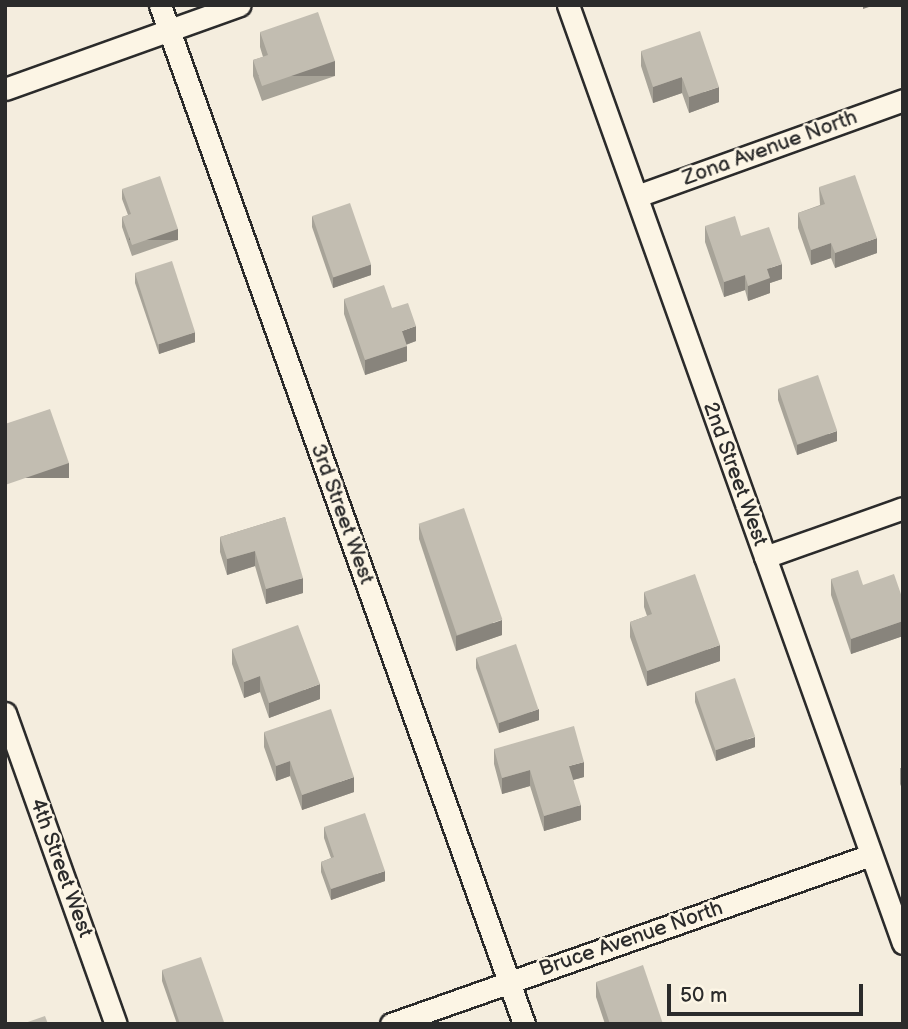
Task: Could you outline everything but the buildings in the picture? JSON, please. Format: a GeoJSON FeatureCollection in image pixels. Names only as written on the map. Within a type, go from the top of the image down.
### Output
{"type":"FeatureCollection","features":[{"type":"Feature","properties":{"kind":"street","name":"3rd Street West"},"geometry":{"type":"LineString","coordinates":[[160,5],[524,1024]]}},
{"type":"Feature","properties":{"kind":"street"},"geometry":{"type":"LineString","coordinates":[[5,89],[239,5]]}},
{"type":"Feature","properties":{"kind":"street","name":"2nd Street West"},"geometry":{"type":"LineString","coordinates":[[568,5],[871,855],[899,917],[903,943]]}},
{"type":"Feature","properties":{"kind":"street","name":"Zona Avenue North"},"geometry":{"type":"LineString","coordinates":[[637,196],[903,100]]}},
{"type":"Feature","properties":{"kind":"street"},"geometry":{"type":"LineString","coordinates":[[765,557],[903,508]]}},
{"type":"Feature","properties":{"kind":"street","name":"4th Street West"},"geometry":{"type":"LineString","coordinates":[[5,713],[116,1024]]}},
{"type":"Feature","properties":{"kind":"street","name":"Bruce Avenue North"},"geometry":{"type":"LineString","coordinates":[[391,1024],[871,855]]}}]}
